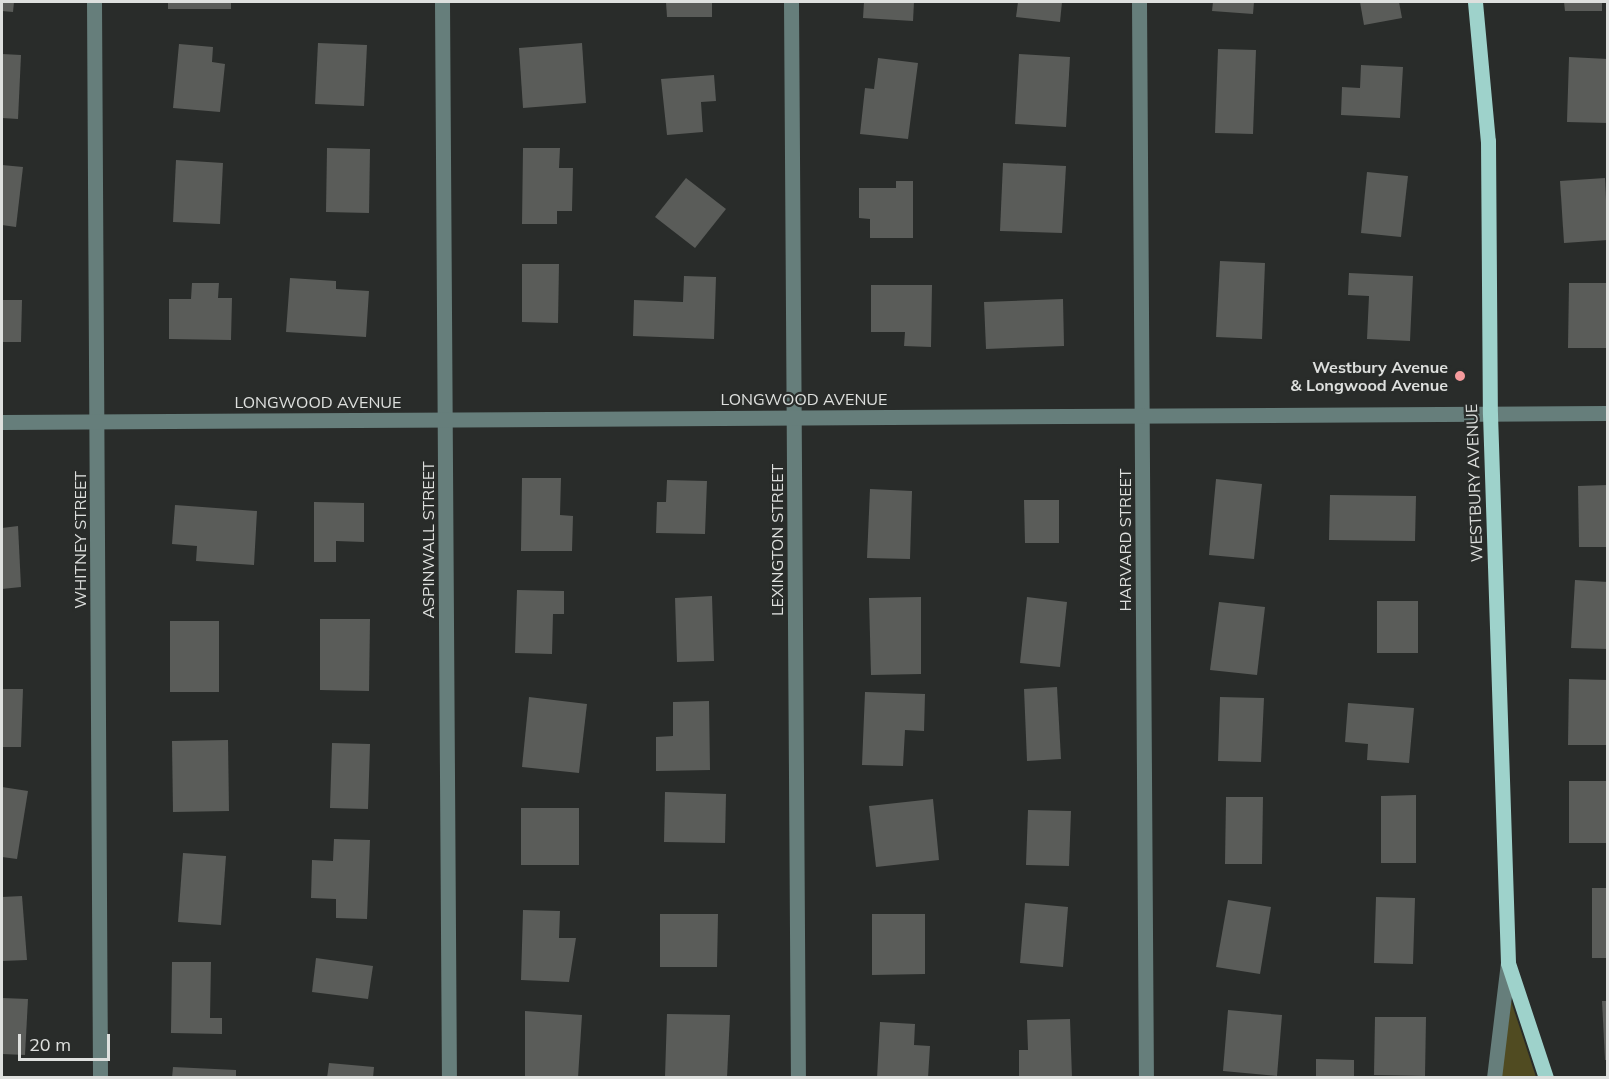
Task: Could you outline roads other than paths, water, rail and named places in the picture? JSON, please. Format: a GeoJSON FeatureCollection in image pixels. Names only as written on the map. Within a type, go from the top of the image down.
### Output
{"type":"FeatureCollection","features":[{"type":"Feature","properties":{"kind":"main road","name":"WESTBURY AVENUE"},"geometry":{"type":"LineString","coordinates":[[1475,2],[1488,141],[1490,414],[1508,963],[1546,1077]]}},
{"type":"Feature","properties":{"kind":"street","name":"WHITNEY STREET"},"geometry":{"type":"LineString","coordinates":[[94,2],[100,1077]]}},
{"type":"Feature","properties":{"kind":"street","name":"ASPINWALL STREET"},"geometry":{"type":"LineString","coordinates":[[442,2],[448,1077]]}},
{"type":"Feature","properties":{"kind":"street","name":"LEXINGTON STREET"},"geometry":{"type":"LineString","coordinates":[[791,2],[798,1077]]}},
{"type":"Feature","properties":{"kind":"street","name":"HARVARD STREET"},"geometry":{"type":"LineString","coordinates":[[1139,2],[1146,1077]]}},
{"type":"Feature","properties":{"kind":"street","name":"LONGWOOD AVENUE"},"geometry":{"type":"LineString","coordinates":[[2,422],[1608,413]]}},
{"type":"Feature","properties":{"kind":"street","name":"WESTBURY AVENUE"},"geometry":{"type":"LineString","coordinates":[[1494,1077],[1508,963]]}},
{"type":"Feature","properties":{"kind":"place","name":"Westbury Avenue & Longwood Avenue"},"geometry":{"type":"Point","coordinates":[1460,376]}}]}
